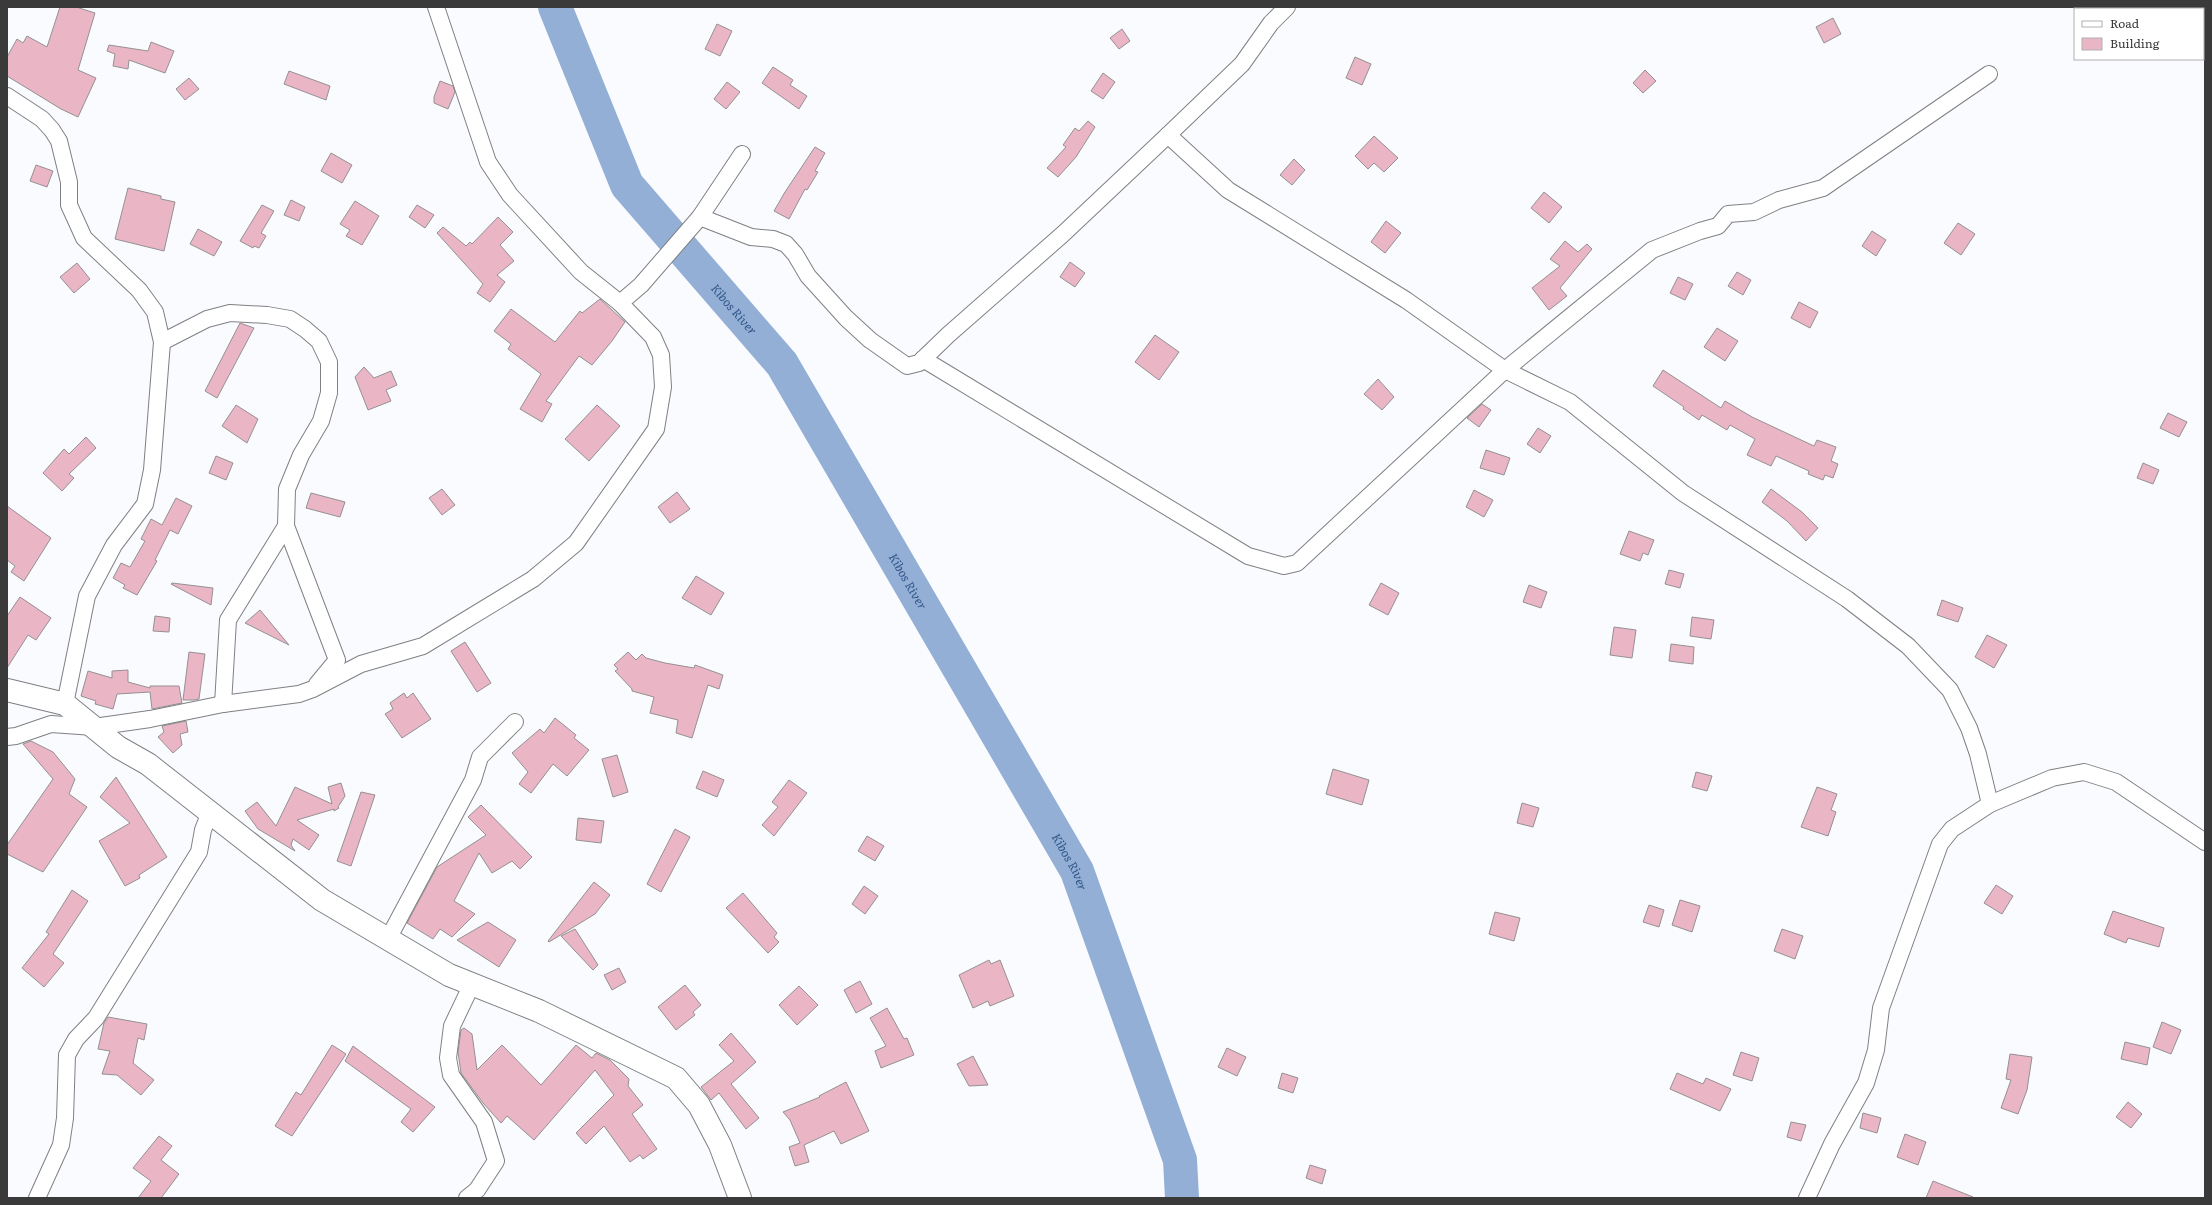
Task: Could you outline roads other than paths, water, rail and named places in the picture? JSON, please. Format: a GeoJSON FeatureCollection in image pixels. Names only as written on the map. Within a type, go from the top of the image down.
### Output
{"type":"FeatureCollection","features":[{"type":"Feature","properties":{"kind":"main road"},"geometry":{"type":"LineString","coordinates":[[7,690],[65,704],[118,747],[148,764],[322,900],[388,939],[449,974],[539,1012],[676,1078],[699,1105],[720,1145],[740,1198]]}},
{"type":"Feature","properties":{"kind":"street"},"geometry":{"type":"LineString","coordinates":[[7,737],[16,736],[51,724],[94,727],[150,719],[224,704],[299,694],[313,689],[361,664],[423,646],[533,579],[576,543],[656,429],[663,387],[661,355],[653,337],[620,303],[580,272],[510,195],[488,162],[436,7]]}},
{"type":"Feature","properties":{"kind":"street"},"geometry":{"type":"LineString","coordinates":[[695,222],[751,237],[773,239],[786,244],[808,276],[846,318],[870,340],[907,366],[919,363],[948,334],[1063,234],[1242,64],[1271,23],[1287,7]]}},
{"type":"Feature","properties":{"kind":"street"},"geometry":{"type":"LineString","coordinates":[[924,359],[1248,556],[1284,566],[1297,563],[1505,370],[1652,250],[1700,231],[1718,226],[1728,214],[1754,212],[1779,200],[1823,188],[1989,74]]}},
{"type":"Feature","properties":{"kind":"street"},"geometry":{"type":"LineString","coordinates":[[7,96],[42,119],[59,141],[69,182],[69,205],[84,238],[138,290],[155,312],[162,342],[152,470],[145,504],[114,546],[87,596],[65,704]]}},
{"type":"Feature","properties":{"kind":"street"},"geometry":{"type":"LineString","coordinates":[[1168,135],[1228,190],[1406,300],[1505,370],[1570,402],[1683,493],[1847,599],[1908,646],[1950,690],[1968,728],[1978,754],[1990,804]]}},
{"type":"Feature","properties":{"kind":"street"},"geometry":{"type":"LineString","coordinates":[[620,303],[640,285],[695,222],[742,154]]}},
{"type":"Feature","properties":{"kind":"street"},"geometry":{"type":"LineString","coordinates":[[162,342],[207,320],[230,313],[267,315],[290,319],[305,328],[318,341],[329,362],[330,394],[321,421],[301,455],[287,489],[286,526],[337,660],[324,673],[313,689]]}},
{"type":"Feature","properties":{"kind":"street"},"geometry":{"type":"LineString","coordinates":[[224,704],[228,620],[286,526]]}},
{"type":"Feature","properties":{"kind":"street"},"geometry":{"type":"LineString","coordinates":[[388,939],[473,780],[480,757],[515,722]]}},
{"type":"Feature","properties":{"kind":"street"},"geometry":{"type":"LineString","coordinates":[[1807,1198],[1832,1144],[1866,1083],[1876,1050],[1881,1008],[1940,844],[1952,829],[1990,804],[2052,778],[2084,772],[2116,782],[2205,842]]}},
{"type":"Feature","properties":{"kind":"street"},"geometry":{"type":"LineString","coordinates":[[38,1198],[61,1145],[65,1118],[68,1055],[76,1039],[96,1018],[199,852],[203,830],[210,812]]}},
{"type":"Feature","properties":{"kind":"street"},"geometry":{"type":"LineString","coordinates":[[467,1198],[477,1190],[496,1161],[484,1122],[451,1075],[448,1058],[452,1026],[472,984]]}},
{"type":"Feature","properties":{"kind":"waterway","name":"Kibos River"},"geometry":{"type":"LineString","coordinates":[[555,7],[627,185],[782,364],[1077,871],[1180,1160],[1182,1198]]}}]}
